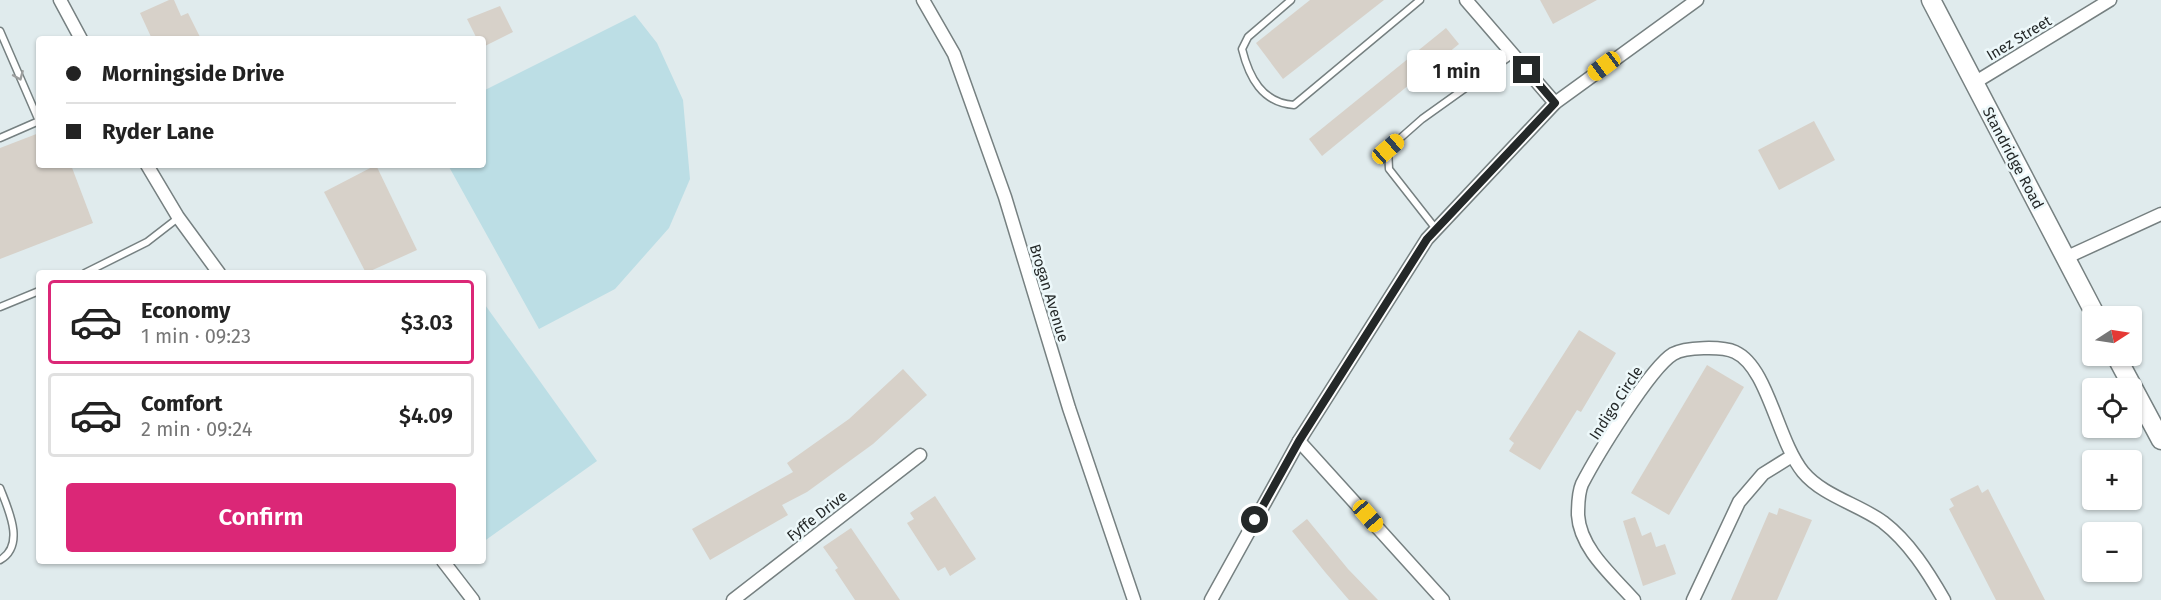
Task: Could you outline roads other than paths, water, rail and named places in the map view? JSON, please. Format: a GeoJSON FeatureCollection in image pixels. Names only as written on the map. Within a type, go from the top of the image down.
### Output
{"type":"FeatureCollection","features":[{"type":"Feature","properties":{"kind":"street"},"geometry":{"type":"LineString","coordinates":[[60,0],[79,36]]}},
{"type":"Feature","properties":{"kind":"street","name":"Brogan Avenue"},"geometry":{"type":"LineString","coordinates":[[923,0],[954,54],[1005,197],[1069,408],[1134,600]]}},
{"type":"Feature","properties":{"kind":"street"},"geometry":{"type":"LineString","coordinates":[[1466,0],[1555,103]]}},
{"type":"Feature","properties":{"kind":"street"},"geometry":{"type":"LineString","coordinates":[[1211,600],[1299,441],[1371,325],[1436,229],[1555,103],[1697,0]]}},
{"type":"Feature","properties":{"kind":"street","name":"Standridge Road"},"geometry":{"type":"LineString","coordinates":[[1931,0],[2091,306]]}},
{"type":"Feature","properties":{"kind":"street","name":"Inez Street"},"geometry":{"type":"LineString","coordinates":[[1974,83],[2110,0]]}},
{"type":"Feature","properties":{"kind":"street"},"geometry":{"type":"LineString","coordinates":[[153,168],[178,218],[217,270]]}},
{"type":"Feature","properties":{"kind":"street"},"geometry":{"type":"LineString","coordinates":[[2065,258],[2161,214]]}},
{"type":"Feature","properties":{"kind":"street","name":"Indigo Circle"},"geometry":{"type":"LineString","coordinates":[[1634,600],[1588,548],[1578,516],[1581,486],[1650,376],[1674,353],[1706,347],[1735,352],[1755,368],[1792,456],[1804,473],[1831,494],[1884,523],[1925,568],[1944,600]]}},
{"type":"Feature","properties":{"kind":"street"},"geometry":{"type":"LineString","coordinates":[[2121,366],[2161,440]]}},
{"type":"Feature","properties":{"kind":"street"},"geometry":{"type":"LineString","coordinates":[[1299,441],[1443,600]]}},
{"type":"Feature","properties":{"kind":"street","name":"Fyffe Drive"},"geometry":{"type":"LineString","coordinates":[[733,600],[920,455]]}},
{"type":"Feature","properties":{"kind":"street"},"geometry":{"type":"LineString","coordinates":[[1693,600],[1739,502],[1763,474],[1792,456]]}},
{"type":"Feature","properties":{"kind":"street"},"geometry":{"type":"LineString","coordinates":[[445,564],[473,600]]}},
{"type":"Feature","properties":{"kind":"lane"},"geometry":{"type":"LineString","coordinates":[[1291,0],[1248,37],[1242,49],[1247,68],[1261,90],[1279,104],[1294,105],[1420,0]]}},
{"type":"Feature","properties":{"kind":"lane"},"geometry":{"type":"LineString","coordinates":[[0,31],[36,114]]}},
{"type":"Feature","properties":{"kind":"lane"},"geometry":{"type":"LineString","coordinates":[[1436,229],[1389,169],[1388,149],[1422,119],[1513,54]]}},
{"type":"Feature","properties":{"kind":"lane"},"geometry":{"type":"LineString","coordinates":[[0,138],[36,122]]}},
{"type":"Feature","properties":{"kind":"lane"},"geometry":{"type":"LineString","coordinates":[[91,270],[147,242],[178,218]]}},
{"type":"Feature","properties":{"kind":"lane"},"geometry":{"type":"LineString","coordinates":[[0,307],[36,292]]}},
{"type":"Feature","properties":{"kind":"lane"},"geometry":{"type":"LineString","coordinates":[[0,488],[13,520],[14,541],[4,558],[0,560]]}}]}
